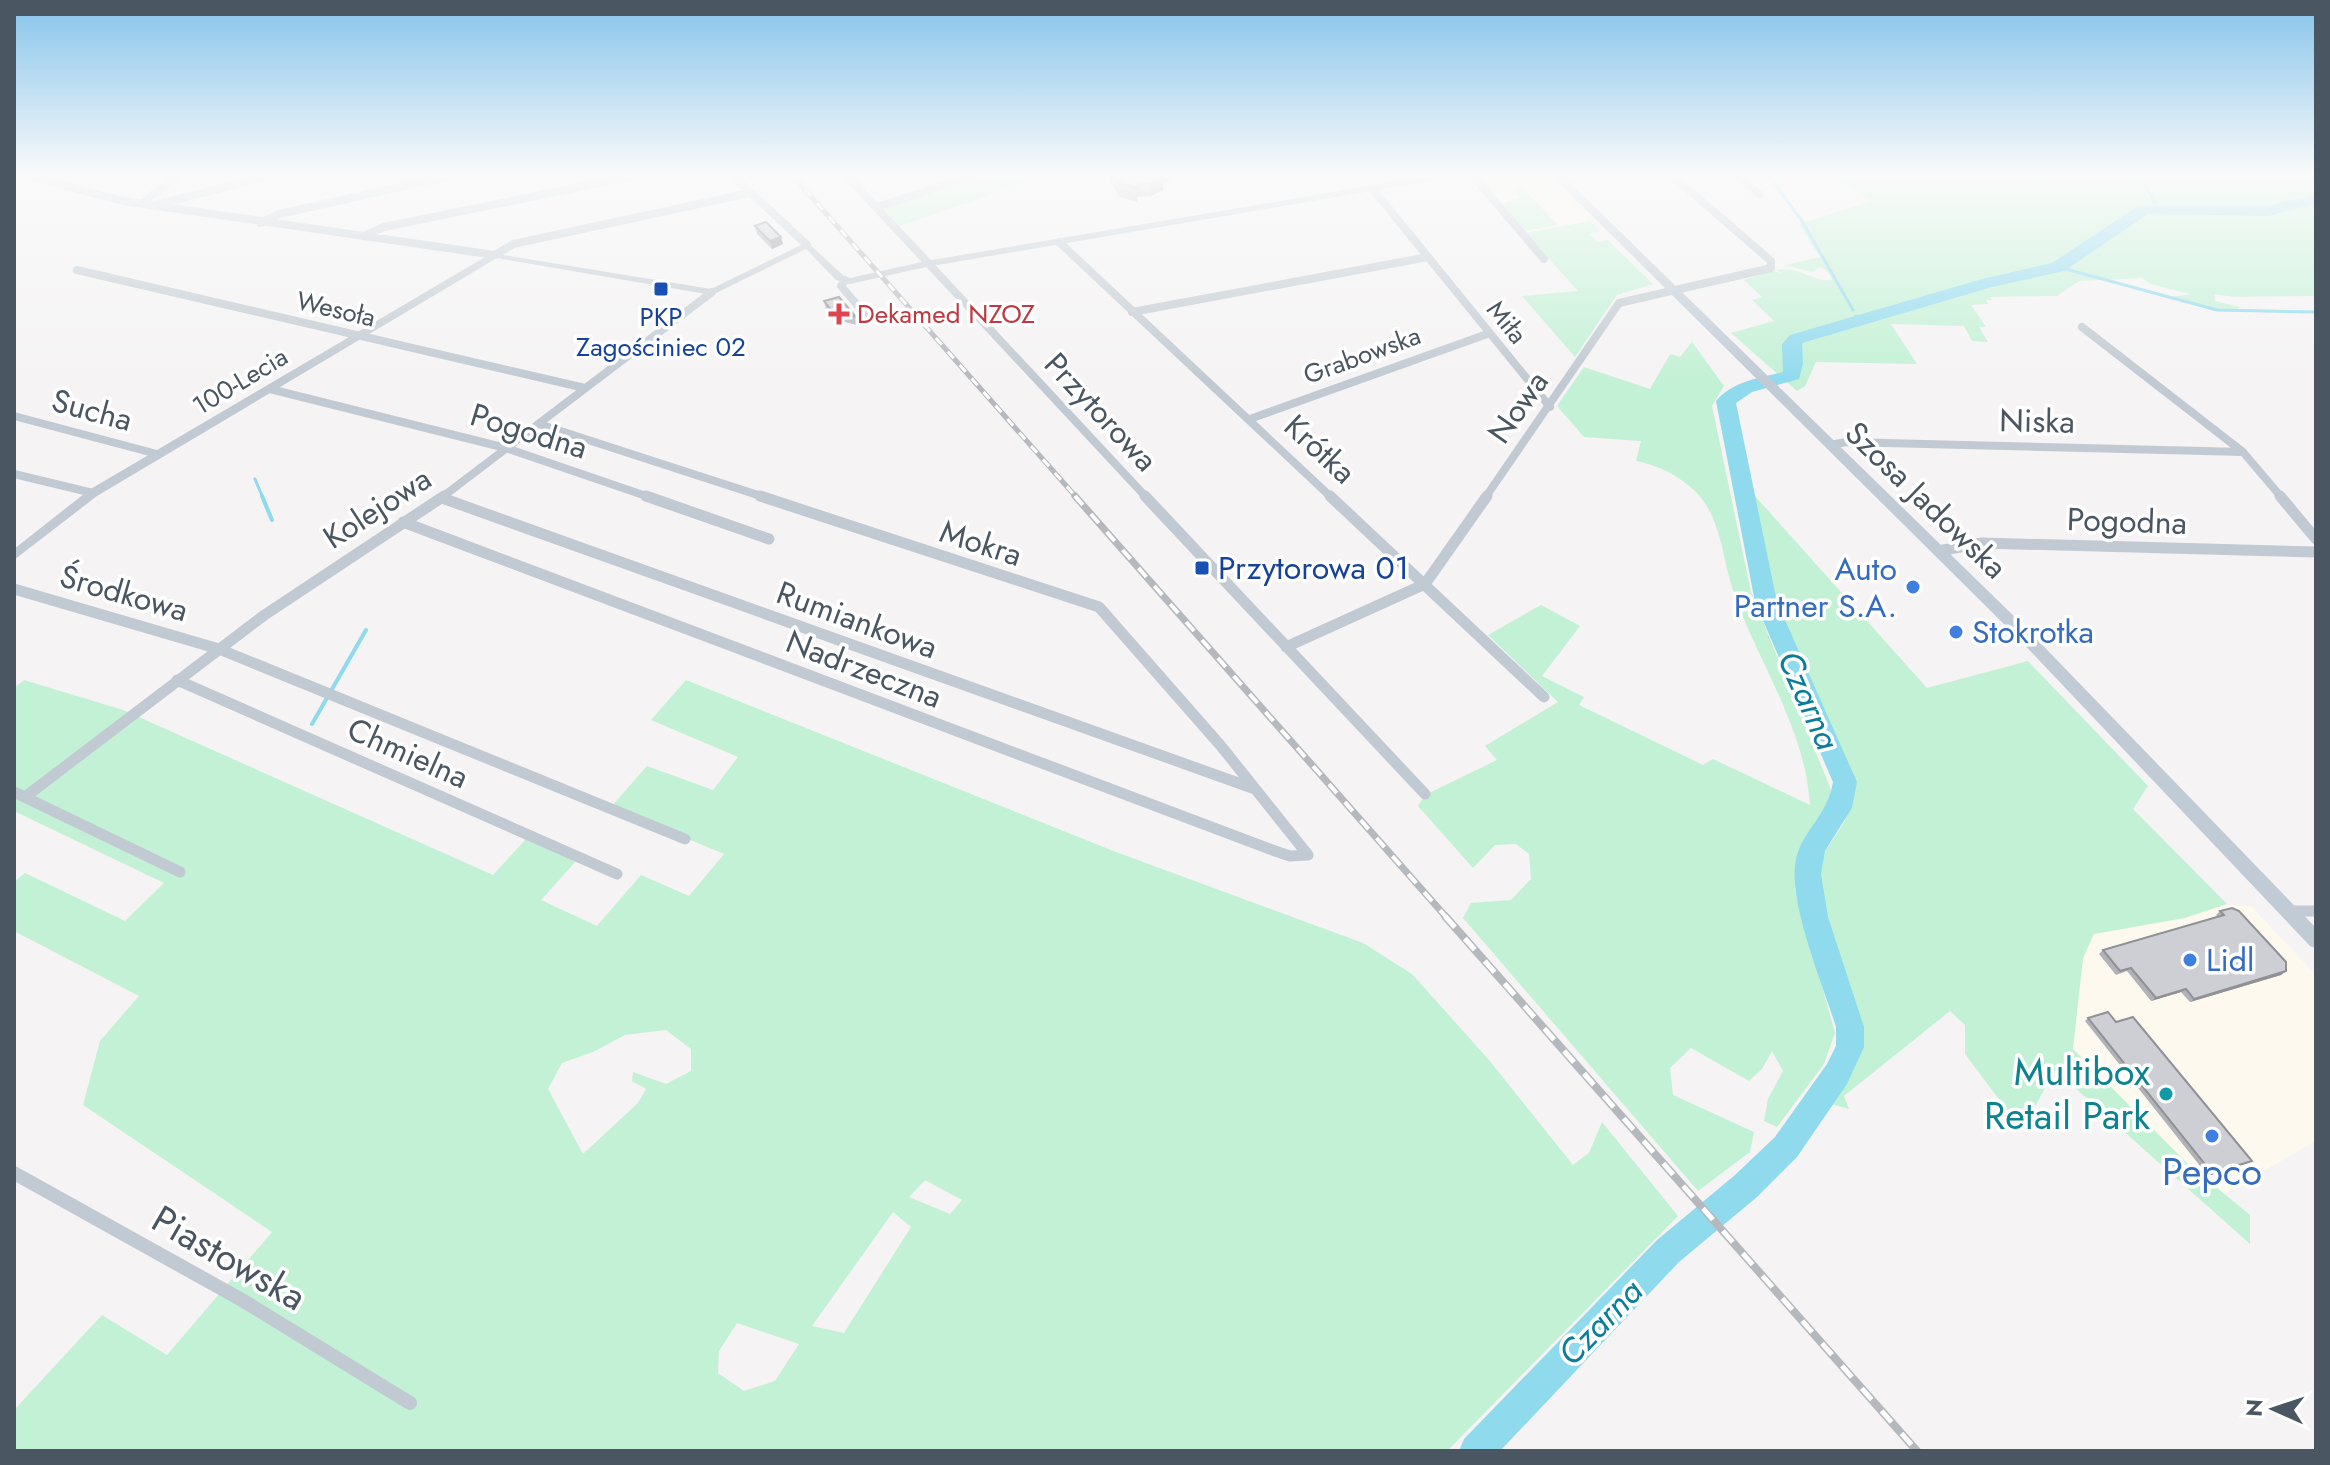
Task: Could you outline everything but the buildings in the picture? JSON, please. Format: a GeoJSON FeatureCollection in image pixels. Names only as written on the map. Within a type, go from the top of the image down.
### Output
{"type":"FeatureCollection","features":[{"type":"Feature","properties":{"kind":"main road","name":"Szosa Jadowska"},"geometry":{"type":"LineString","coordinates":[[1626,244],[2130,743],[2316,940]]}},
{"type":"Feature","properties":{"kind":"street"},"geometry":{"type":"LineString","coordinates":[[421,244],[712,292]]}},
{"type":"Feature","properties":{"kind":"street"},"geometry":{"type":"LineString","coordinates":[[495,255],[512,244]]}},
{"type":"Feature","properties":{"kind":"street"},"geometry":{"type":"LineString","coordinates":[[806,244],[845,280]]}},
{"type":"Feature","properties":{"kind":"street","name":"Przytorowa"},"geometry":{"type":"LineString","coordinates":[[909,244],[1425,794]]}},
{"type":"Feature","properties":{"kind":"street"},"geometry":{"type":"LineString","coordinates":[[870,320],[841,286],[845,280],[1045,244]]}},
{"type":"Feature","properties":{"kind":"street","name":"Krótka"},"geometry":{"type":"LineString","coordinates":[[1061,244],[1544,697]]}},
{"type":"Feature","properties":{"kind":"street","name":"Miła"},"geometry":{"type":"LineString","coordinates":[[1418,244],[1550,407]]}},
{"type":"Feature","properties":{"kind":"street"},"geometry":{"type":"LineString","coordinates":[[1531,244],[1544,259]]}},
{"type":"Feature","properties":{"kind":"street","name":"Nowa"},"geometry":{"type":"LineString","coordinates":[[1425,584],[1619,303],[1772,266],[1771,261],[1752,244]]}},
{"type":"Feature","properties":{"kind":"street","name":"Kolejowa"},"geometry":{"type":"LineString","coordinates":[[19,795],[322,575],[442,498],[712,292],[810,248]]}},
{"type":"Feature","properties":{"kind":"street","name":"100-Lecia"},"geometry":{"type":"LineString","coordinates":[[14,556],[93,493],[495,255]]}},
{"type":"Feature","properties":{"kind":"street"},"geometry":{"type":"LineString","coordinates":[[1132,312],[1428,257]]}},
{"type":"Feature","properties":{"kind":"street","name":"Wesoła"},"geometry":{"type":"LineString","coordinates":[[77,270],[585,388]]}},
{"type":"Feature","properties":{"kind":"street"},"geometry":{"type":"LineString","coordinates":[[2082,327],[2243,452],[2316,539]]}},
{"type":"Feature","properties":{"kind":"street","name":"Grabowska"},"geometry":{"type":"LineString","coordinates":[[1250,419],[1490,333]]}},
{"type":"Feature","properties":{"kind":"street","name":"Pogodna"},"geometry":{"type":"LineString","coordinates":[[270,389],[506,448],[769,539]]}},
{"type":"Feature","properties":{"kind":"street","name":"Sucha"},"geometry":{"type":"LineString","coordinates":[[14,416],[157,454]]}},
{"type":"Feature","properties":{"kind":"street","name":"Mokra"},"geometry":{"type":"LineString","coordinates":[[539,424],[1099,607],[1256,789],[1308,855]]}},
{"type":"Feature","properties":{"kind":"street","name":"Niska"},"geometry":{"type":"LineString","coordinates":[[1830,445],[1846,442],[2243,452]]}},
{"type":"Feature","properties":{"kind":"street"},"geometry":{"type":"LineString","coordinates":[[14,474],[93,493]]}},
{"type":"Feature","properties":{"kind":"street","name":"Rumiankowa"},"geometry":{"type":"LineString","coordinates":[[442,498],[1256,789]]}},
{"type":"Feature","properties":{"kind":"street","name":"Nadrzeczna"},"geometry":{"type":"LineString","coordinates":[[403,522],[1275,851],[1290,856],[1308,855]]}},
{"type":"Feature","properties":{"kind":"street","name":"Pogodna"},"geometry":{"type":"LineString","coordinates":[[1938,551],[1982,543],[2316,552]]}},
{"type":"Feature","properties":{"kind":"street"},"geometry":{"type":"LineString","coordinates":[[1286,647],[1425,584]]}},
{"type":"Feature","properties":{"kind":"street","name":"Środkowa"},"geometry":{"type":"LineString","coordinates":[[14,589],[219,649],[685,839]]}},
{"type":"Feature","properties":{"kind":"street","name":"Chmielna"},"geometry":{"type":"LineString","coordinates":[[177,680],[617,874]]}},
{"type":"Feature","properties":{"kind":"street"},"geometry":{"type":"LineString","coordinates":[[19,795],[180,872]]}},
{"type":"Feature","properties":{"kind":"street"},"geometry":{"type":"LineString","coordinates":[[2291,911],[2316,911]]}},
{"type":"Feature","properties":{"kind":"street","name":"Piastowska"},"geometry":{"type":"LineString","coordinates":[[14,1173],[242,1300],[410,1403]]}},
{"type":"Feature","properties":{"kind":"shaded area"},"geometry":{"type":"Polygon","coordinates":[[[2097,901],[2251,906],[2316,975],[2316,1141],[2216,1198],[2060,1061],[2097,901]]]}},
{"type":"Feature","properties":{"kind":"green space"},"geometry":{"type":"Polygon","coordinates":[[[1536,244],[1612,244],[1653,284],[1617,295],[1575,357],[1522,296],[1578,291],[1536,244]]]}},
{"type":"Feature","properties":{"kind":"green space"},"geometry":{"type":"Polygon","coordinates":[[[1812,244],[2316,244],[2316,296],[2234,297],[2214,294],[2215,301],[2240,307],[2233,312],[2206,308],[2172,297],[2191,294],[2151,284],[2142,278],[2079,281],[2057,296],[1990,297],[1992,300],[1986,300],[1988,304],[1971,305],[1986,327],[1979,327],[1988,342],[1972,341],[1964,326],[1891,324],[1917,364],[1816,362],[1805,386],[1797,391],[1731,333],[1774,321],[1752,300],[1762,297],[1744,280],[1773,270],[1783,275],[1777,270],[1786,269],[1832,280],[1827,270],[1819,267],[1813,272],[1785,265],[1820,257],[1812,244]]]}},
{"type":"Feature","properties":{"kind":"green space"},"geometry":{"type":"Polygon","coordinates":[[[1692,342],[1724,386],[1712,406],[1751,592],[1831,790],[1828,815],[1798,865],[1795,889],[1835,1033],[1824,1064],[1777,1127],[1764,1121],[1768,1099],[1783,1071],[1772,1051],[1762,1069],[1749,1081],[1691,1048],[1670,1068],[1673,1095],[1754,1132],[1750,1152],[1698,1191],[1463,918],[1471,903],[1511,900],[1531,879],[1529,854],[1516,844],[1495,845],[1473,868],[1418,806],[1425,795],[1497,760],[1485,746],[1558,702],[1488,635],[1541,605],[1580,626],[1542,676],[1584,697],[1579,705],[1703,765],[1713,759],[1810,805],[1800,749],[1744,620],[1716,526],[1704,502],[1675,476],[1636,461],[1641,441],[1584,437],[1557,406],[1584,367],[1650,389],[1670,354],[1680,357],[1692,342]]]}},
{"type":"Feature","properties":{"kind":"green space"},"geometry":{"type":"Polygon","coordinates":[[[1746,486],[1927,688],[2028,661],[2148,786],[2133,809],[2227,904],[2185,918],[2094,934],[2083,958],[2073,1049],[2187,1163],[2250,1215],[2250,1244],[2055,1070],[2022,1130],[1965,1054],[1965,1025],[1950,1011],[1844,1096],[1849,1109],[1825,1102],[1857,1051],[1860,1033],[1816,885],[1825,853],[1846,818],[1851,785],[1846,761],[1772,602],[1746,486]]]}},
{"type":"Feature","properties":{"kind":"green space"},"geometry":{"type":"Polygon","coordinates":[[[24,680],[123,710],[493,875],[526,839],[577,860],[541,900],[597,926],[641,875],[689,896],[724,854],[611,807],[647,766],[713,790],[738,757],[651,720],[686,680],[1116,852],[1363,943],[1412,974],[1489,1060],[1573,1165],[1589,1153],[1602,1122],[1678,1216],[1447,1451],[14,1451],[14,1410],[102,1315],[167,1355],[272,1232],[83,1105],[100,1041],[139,996],[14,931],[14,882],[25,873],[125,921],[164,883],[14,811],[14,688],[24,680]],[[666,1030],[625,1035],[593,1052],[562,1063],[548,1089],[583,1154],[638,1103],[646,1089],[632,1081],[633,1072],[666,1084],[691,1071],[691,1049],[666,1030]],[[925,1180],[909,1197],[950,1214],[962,1200],[925,1180]],[[893,1212],[812,1326],[844,1333],[911,1227],[893,1212]],[[737,1323],[719,1351],[718,1373],[744,1391],[775,1381],[799,1344],[737,1323]]]}},
{"type":"Feature","properties":{"kind":"waterway"},"geometry":{"type":"LineString","coordinates":[[1815,244],[1853,310]]}},
{"type":"Feature","properties":{"kind":"waterway","name":"Czarna"},"geometry":{"type":"LineString","coordinates":[[1476,1451],[1668,1251],[1746,1186],[1786,1147],[1837,1074],[1850,1047],[1850,1027],[1815,917],[1808,874],[1813,848],[1835,817],[1845,782],[1766,602],[1726,401],[1745,388],[1792,375],[1791,344],[1796,339],[1988,283],[2058,267],[2092,244]]}},
{"type":"Feature","properties":{"kind":"waterway"},"geometry":{"type":"LineString","coordinates":[[2058,267],[2217,310],[2316,312]]}},
{"type":"Feature","properties":{"kind":"waterway","name":"Czarna"},"geometry":{"type":"LineString","coordinates":[[1856,316],[1859,320]]}},
{"type":"Feature","properties":{"kind":"waterway"},"geometry":{"type":"LineString","coordinates":[[255,479],[263,498]]}},
{"type":"Feature","properties":{"kind":"waterway"},"geometry":{"type":"LineString","coordinates":[[262,496],[272,520]]}},
{"type":"Feature","properties":{"kind":"waterway"},"geometry":{"type":"LineString","coordinates":[[312,724],[366,630]]}},
{"type":"Feature","properties":{"kind":"railway"},"geometry":{"type":"LineString","coordinates":[[853,244],[1077,498]]}},
{"type":"Feature","properties":{"kind":"railway"},"geometry":{"type":"LineString","coordinates":[[1075,496],[1447,918]]}},
{"type":"Feature","properties":{"kind":"railway"},"geometry":{"type":"LineString","coordinates":[[1445,916],[1917,1451]]}},
{"type":"Feature","properties":{"kind":"place","name":"PKP Zagościniec 02"},"geometry":{"type":"Point","coordinates":[661,289]}},
{"type":"Feature","properties":{"kind":"place","name":"Dekamed NZOZ"},"geometry":{"type":"Point","coordinates":[839,314]}},
{"type":"Feature","properties":{"kind":"place","name":"Przytorowa 01"},"geometry":{"type":"Point","coordinates":[1202,568]}},
{"type":"Feature","properties":{"kind":"place","name":"Auto Partner S.A."},"geometry":{"type":"Point","coordinates":[1913,587]}},
{"type":"Feature","properties":{"kind":"place","name":"Stokrotka"},"geometry":{"type":"Point","coordinates":[1956,632]}},
{"type":"Feature","properties":{"kind":"place","name":"Lidl"},"geometry":{"type":"Point","coordinates":[2190,960]}},
{"type":"Feature","properties":{"kind":"place","name":"Multibox Retail Park"},"geometry":{"type":"Point","coordinates":[2166,1094]}},
{"type":"Feature","properties":{"kind":"place","name":"Pepco"},"geometry":{"type":"Point","coordinates":[2212,1136]}}]}
